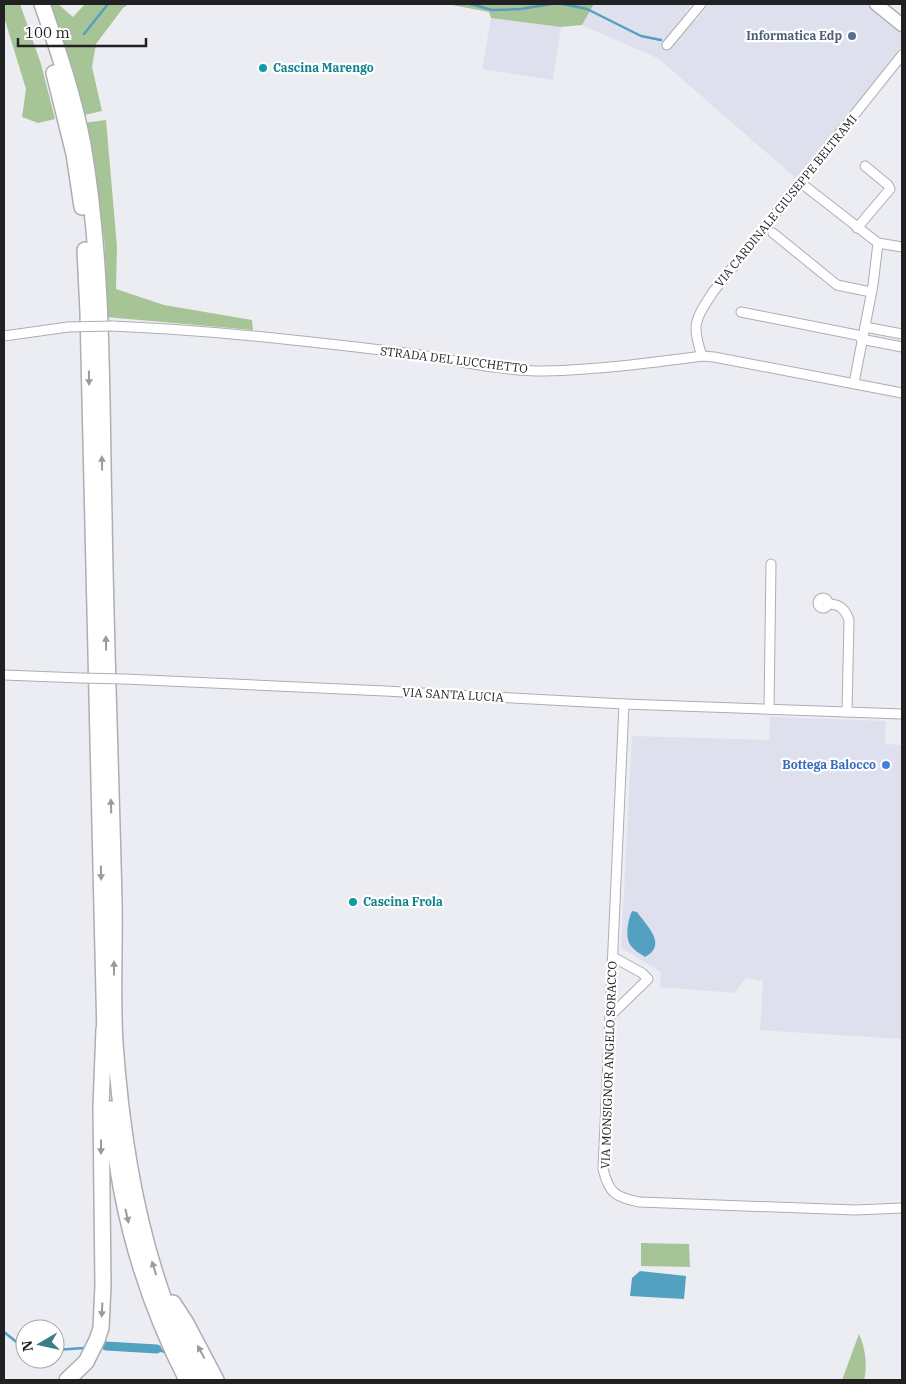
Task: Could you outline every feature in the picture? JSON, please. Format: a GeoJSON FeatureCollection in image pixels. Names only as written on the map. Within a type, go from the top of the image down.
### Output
{"type":"FeatureCollection","features":[{"type":"Feature","properties":{"kind":"highway"},"geometry":{"type":"LineString","coordinates":[[31,4],[62,100],[74,154],[82,213],[88,312],[104,1029],[112,1132],[122,1196],[131,1234],[200,1380]]}},
{"type":"Feature","properties":{"kind":"highway"},"geometry":{"type":"LineString","coordinates":[[42,4],[58,48],[74,109],[82,142],[92,206],[99,310],[114,904],[115,1040],[122,1126],[133,1191],[162,1294],[175,1328],[187,1380]]}},
{"type":"Feature","properties":{"kind":"highway"},"geometry":{"type":"LineString","coordinates":[[67,1380],[86,1362],[101,1328],[104,1285],[101,1107],[104,1029]]}},
{"type":"Feature","properties":{"kind":"highway"},"geometry":{"type":"LineString","coordinates":[[175,1328],[216,1380]]}},
{"type":"Feature","properties":{"kind":"main road"},"geometry":{"type":"LineString","coordinates":[[876,4],[902,25]]}},
{"type":"Feature","properties":{"kind":"street"},"geometry":{"type":"LineString","coordinates":[[667,45],[701,4]]}},
{"type":"Feature","properties":{"kind":"street","name":"VIA CARDINALE GIUSEPPE BELTRAMI"},"geometry":{"type":"LineString","coordinates":[[702,356],[695,331],[696,322],[713,292],[902,55]]}},
{"type":"Feature","properties":{"kind":"street"},"geometry":{"type":"LineString","coordinates":[[857,228],[890,189],[888,185],[865,166]]}},
{"type":"Feature","properties":{"kind":"street"},"geometry":{"type":"LineString","coordinates":[[801,183],[878,243],[902,248]]}},
{"type":"Feature","properties":{"kind":"street"},"geometry":{"type":"LineString","coordinates":[[773,233],[837,285],[871,292]]}},
{"type":"Feature","properties":{"kind":"street"},"geometry":{"type":"LineString","coordinates":[[854,383],[878,243]]}},
{"type":"Feature","properties":{"kind":"street"},"geometry":{"type":"LineString","coordinates":[[741,312],[863,334],[902,347]]}},
{"type":"Feature","properties":{"kind":"street","name":"STRADA DEL LUCCHETTO"},"geometry":{"type":"LineString","coordinates":[[4,336],[68,328],[112,326],[272,337],[412,354],[483,366],[543,371],[599,368],[702,356],[753,363],[902,392]]}},
{"type":"Feature","properties":{"kind":"street"},"geometry":{"type":"LineString","coordinates":[[863,334],[902,334]]}},
{"type":"Feature","properties":{"kind":"street"},"geometry":{"type":"LineString","coordinates":[[769,709],[772,564]]}},
{"type":"Feature","properties":{"kind":"street"},"geometry":{"type":"LineString","coordinates":[[828,604],[837,605],[842,608],[848,620],[848,712]]}},
{"type":"Feature","properties":{"kind":"street","name":"VIA SANTA LUCIA"},"geometry":{"type":"LineString","coordinates":[[4,676],[124,679],[624,704],[902,714]]}},
{"type":"Feature","properties":{"kind":"street","name":"VIA MONSIGNOR ANGELO SORACCO"},"geometry":{"type":"LineString","coordinates":[[624,704],[603,1170],[611,1191],[624,1199],[639,1202],[855,1210],[902,1208]]}},
{"type":"Feature","properties":{"kind":"street"},"geometry":{"type":"LineString","coordinates":[[611,1015],[648,979],[642,973],[613,957]]}},
{"type":"Feature","properties":{"kind":"shaded area"},"geometry":{"type":"Polygon","coordinates":[[[594,4],[692,4],[685,12],[696,21],[709,4],[866,4],[902,33],[902,46],[798,180],[659,59],[582,25],[594,4]]]}},
{"type":"Feature","properties":{"kind":"shaded area"},"geometry":{"type":"Polygon","coordinates":[[[491,18],[561,27],[553,80],[482,69],[491,18]]]}},
{"type":"Feature","properties":{"kind":"shaded area"},"geometry":{"type":"Polygon","coordinates":[[[770,717],[886,721],[885,744],[902,745],[902,1039],[760,1030],[763,981],[746,978],[734,993],[660,987],[661,972],[621,948],[632,736],[769,740],[770,717]]]}},
{"type":"Feature","properties":{"kind":"green space"},"geometry":{"type":"Polygon","coordinates":[[[4,4],[20,4],[41,64],[55,119],[38,123],[22,117],[26,89],[4,17],[4,4]]]}},
{"type":"Feature","properties":{"kind":"green space"},"geometry":{"type":"Polygon","coordinates":[[[47,4],[58,4],[73,17],[85,4],[129,4],[123,8],[96,44],[92,67],[102,111],[80,116],[47,4]]]}},
{"type":"Feature","properties":{"kind":"green space"},"geometry":{"type":"Polygon","coordinates":[[[447,4],[594,4],[582,25],[561,27],[491,18],[489,12],[447,4]]]}},
{"type":"Feature","properties":{"kind":"green space"},"geometry":{"type":"Polygon","coordinates":[[[106,120],[117,247],[116,289],[164,305],[252,320],[253,330],[106,317],[104,238],[83,123],[106,120]]]}},
{"type":"Feature","properties":{"kind":"green space"},"geometry":{"type":"Polygon","coordinates":[[[641,1243],[689,1244],[690,1267],[641,1266],[641,1243]]]}},
{"type":"Feature","properties":{"kind":"green space"},"geometry":{"type":"Polygon","coordinates":[[[859,1334],[865,1357],[866,1369],[864,1380],[842,1380],[859,1334]]]}},
{"type":"Feature","properties":{"kind":"water"},"geometry":{"type":"Polygon","coordinates":[[[632,911],[637,912],[646,923],[655,941],[655,947],[652,952],[645,957],[633,948],[628,939],[628,924],[632,911]]]}},
{"type":"Feature","properties":{"kind":"water"},"geometry":{"type":"Polygon","coordinates":[[[640,1271],[686,1276],[684,1299],[630,1296],[632,1278],[640,1271]]]}},
{"type":"Feature","properties":{"kind":"waterway"},"geometry":{"type":"LineString","coordinates":[[84,34],[108,4]]}},
{"type":"Feature","properties":{"kind":"waterway"},"geometry":{"type":"LineString","coordinates":[[471,4],[492,10],[521,9],[551,4]]}},
{"type":"Feature","properties":{"kind":"waterway"},"geometry":{"type":"LineString","coordinates":[[563,4],[587,9],[641,36],[661,40]]}},
{"type":"Feature","properties":{"kind":"waterway"},"geometry":{"type":"LineString","coordinates":[[4,1332],[15,1341]]}},
{"type":"Feature","properties":{"kind":"waterway"},"geometry":{"type":"LineString","coordinates":[[106,1346],[157,1349]]}},
{"type":"Feature","properties":{"kind":"waterway"},"geometry":{"type":"LineString","coordinates":[[65,1349],[84,1348]]}},
{"type":"Feature","properties":{"kind":"waterway"},"geometry":{"type":"LineString","coordinates":[[157,1349],[167,1353]]}},
{"type":"Feature","properties":{"kind":"place","name":"Informatica Edp"},"geometry":{"type":"Point","coordinates":[852,36]}},
{"type":"Feature","properties":{"kind":"place","name":"Cascina Marengo"},"geometry":{"type":"Point","coordinates":[263,68]}},
{"type":"Feature","properties":{"kind":"place","name":"Bottega Balocco"},"geometry":{"type":"Point","coordinates":[886,765]}},
{"type":"Feature","properties":{"kind":"place","name":"Cascina Frola"},"geometry":{"type":"Point","coordinates":[353,902]}}]}
